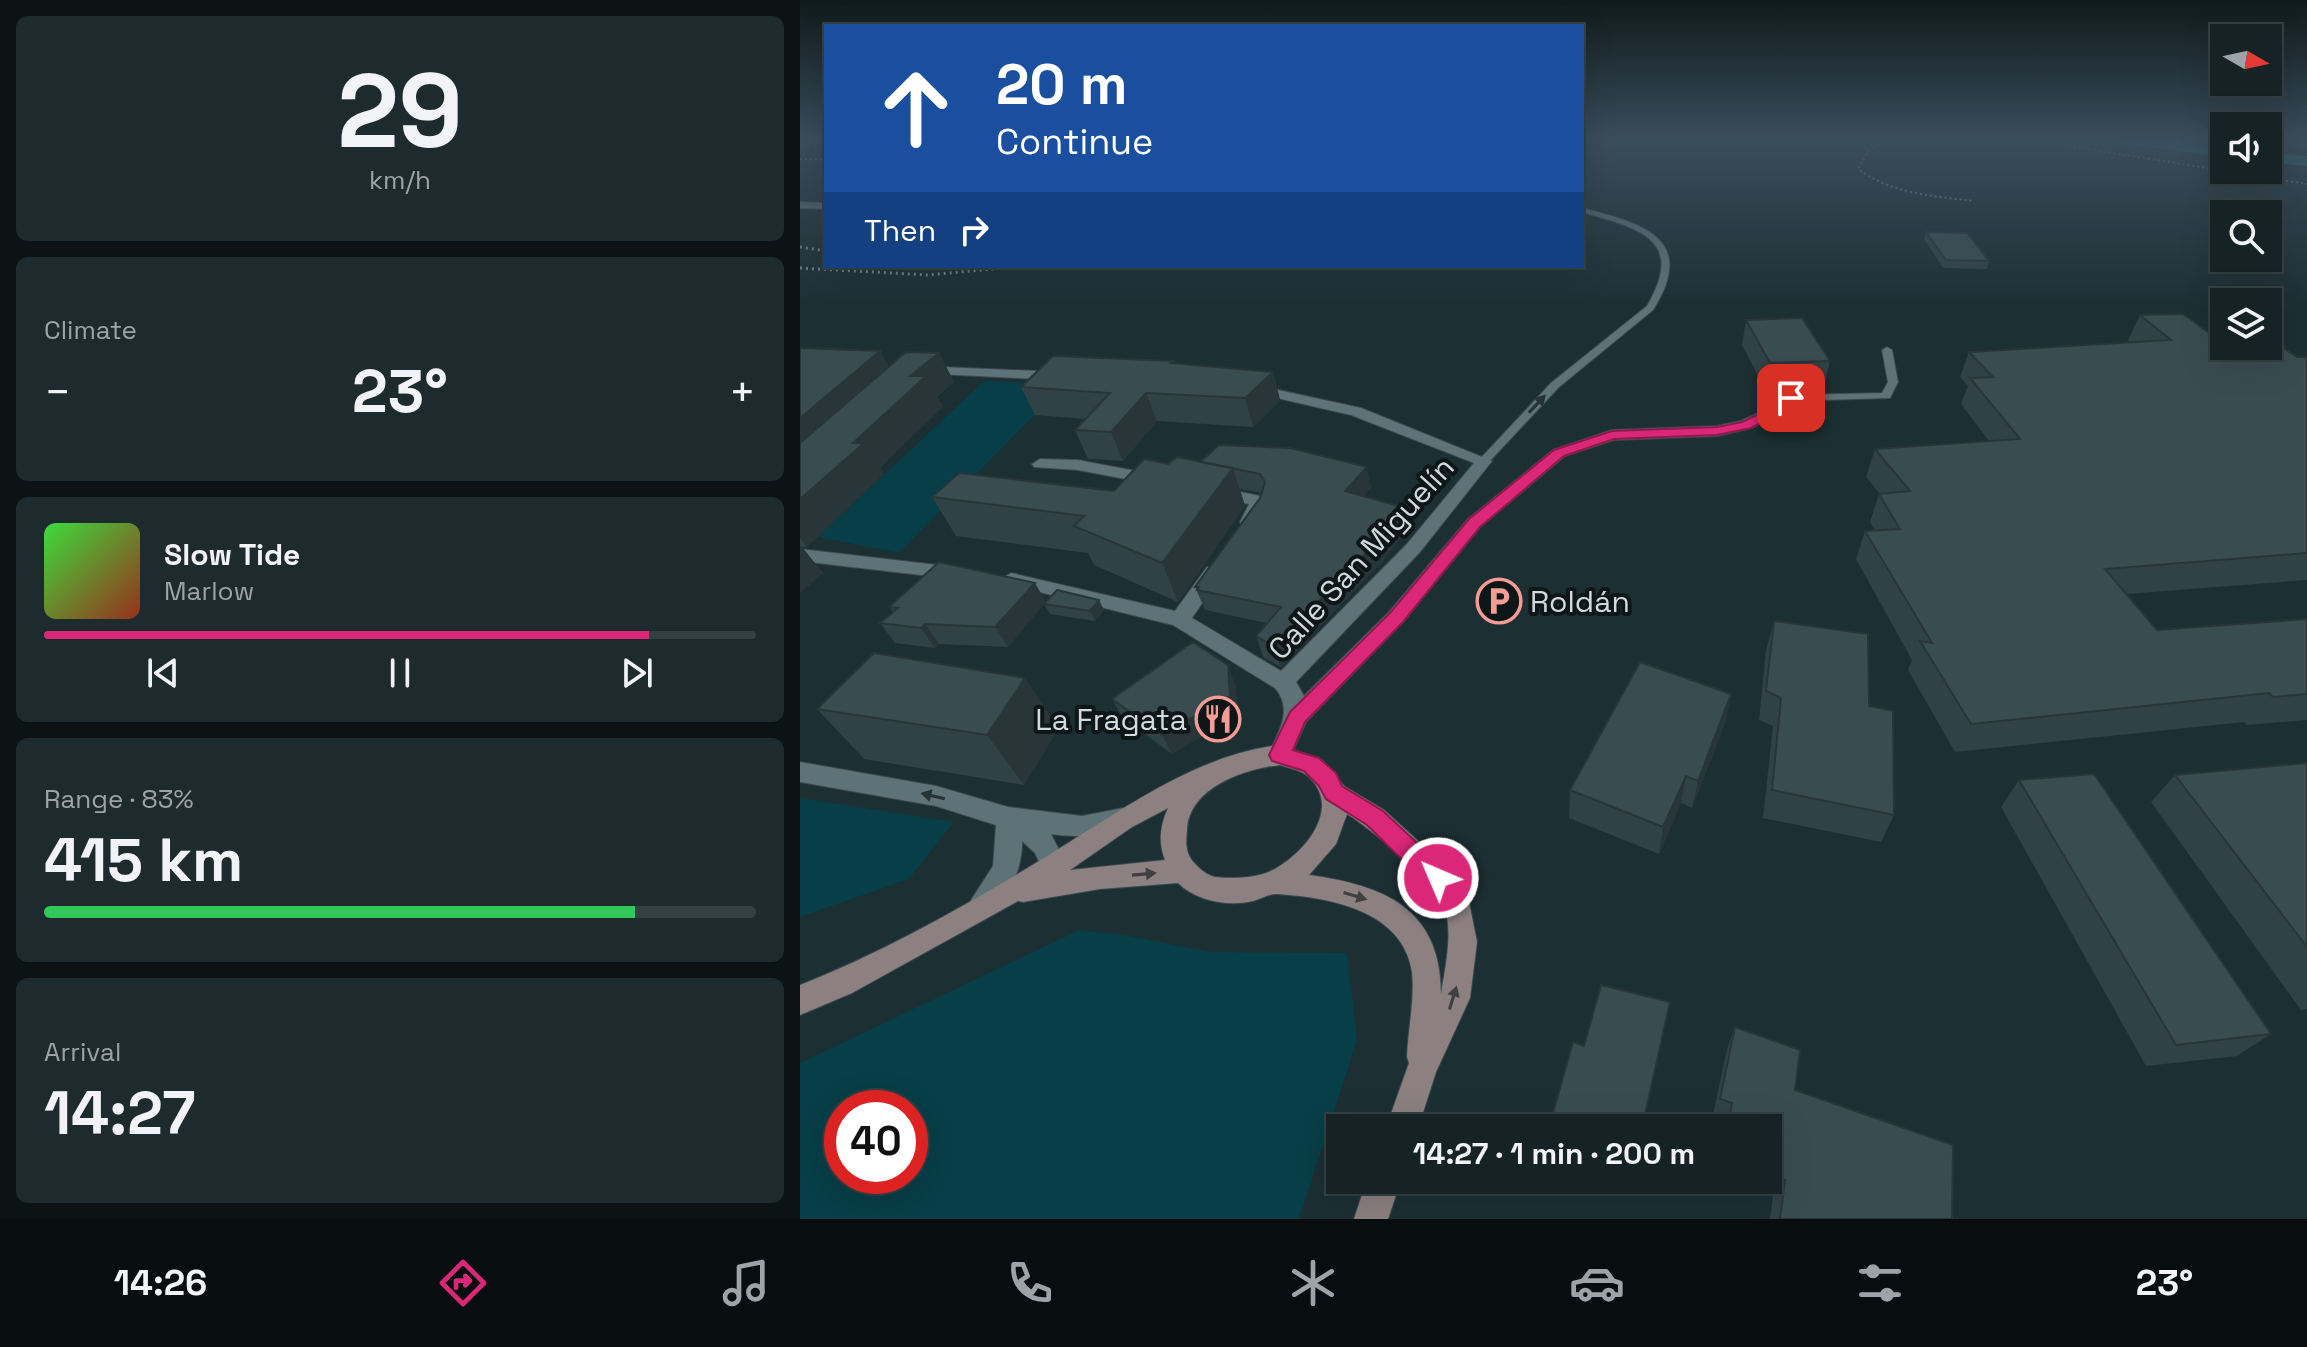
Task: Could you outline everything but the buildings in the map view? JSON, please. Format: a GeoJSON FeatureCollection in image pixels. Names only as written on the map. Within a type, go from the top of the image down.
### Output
{"type":"FeatureCollection","features":[{"type":"Feature","properties":{"kind":"street"},"geometry":{"type":"LineString","coordinates":[[800,205],[824,206]]}},
{"type":"Feature","properties":{"kind":"street"},"geometry":{"type":"LineString","coordinates":[[913,374],[1075,377]]}},
{"type":"Feature","properties":{"kind":"street","name":"Calle San Miguelín"},"geometry":{"type":"LineString","coordinates":[[1229,385],[1271,391],[1356,411],[1484,461],[1455,501],[1393,571],[1283,682],[1292,692],[1297,717]]}},
{"type":"Feature","properties":{"kind":"street"},"geometry":{"type":"LineString","coordinates":[[1280,755],[1297,717],[1396,617],[1474,523],[1559,453],[1612,435],[1717,431],[1746,425],[1786,406],[1791,398]]}},
{"type":"Feature","properties":{"kind":"street"},"geometry":{"type":"LineString","coordinates":[[1040,464],[1078,465],[1174,483]]}},
{"type":"Feature","properties":{"kind":"street"},"geometry":{"type":"LineString","coordinates":[[1203,489],[1259,501],[1240,535]]}},
{"type":"Feature","properties":{"kind":"street"},"geometry":{"type":"LineString","coordinates":[[800,555],[982,576],[1149,610],[1180,620],[1283,682]]}},
{"type":"Feature","properties":{"kind":"street"},"geometry":{"type":"LineString","coordinates":[[1180,620],[1224,557]]}},
{"type":"Feature","properties":{"kind":"street"},"geometry":{"type":"LineString","coordinates":[[800,1000],[842,983],[980,908],[1054,866],[1123,819],[1217,772],[1239,761],[1280,755],[1311,764],[1328,780],[1335,808],[1332,827],[1308,864],[1278,883],[1232,893],[1205,888],[1183,871],[1173,843],[1175,825],[1193,791],[1217,772]]}},
{"type":"Feature","properties":{"kind":"street"},"geometry":{"type":"LineString","coordinates":[[800,772],[936,796],[1008,818],[1082,827],[1123,819]]}},
{"type":"Feature","properties":{"kind":"street"},"geometry":{"type":"LineString","coordinates":[[1333,792],[1375,818],[1421,860],[1455,897],[1463,942],[1455,998],[1422,1069],[1407,1114]]}},
{"type":"Feature","properties":{"kind":"street"},"geometry":{"type":"LineString","coordinates":[[1008,818],[1037,836],[1050,852],[1054,866]]}},
{"type":"Feature","properties":{"kind":"street"},"geometry":{"type":"LineString","coordinates":[[980,908],[1006,873],[1012,853],[1008,818]]}},
{"type":"Feature","properties":{"kind":"street"},"geometry":{"type":"LineString","coordinates":[[1054,866],[1100,877]]}},
{"type":"Feature","properties":{"kind":"street"},"geometry":{"type":"LineString","coordinates":[[1011,891],[1100,877],[1183,871]]}},
{"type":"Feature","properties":{"kind":"street"},"geometry":{"type":"LineString","coordinates":[[1278,883],[1344,892],[1385,905],[1415,932],[1426,971],[1422,1069]]}},
{"type":"Feature","properties":{"kind":"street"},"geometry":{"type":"LineString","coordinates":[[1371,1219],[1379,1194]]}},
{"type":"Feature","properties":{"kind":"lane"},"geometry":{"type":"LineString","coordinates":[[1484,461],[1555,385],[1642,315],[1659,295],[1664,267],[1664,250],[1659,241],[1616,220],[1584,211]]}},
{"type":"Feature","properties":{"kind":"lane"},"geometry":{"type":"LineString","coordinates":[[1791,398],[1886,396],[1893,382],[1887,350]]}},
{"type":"Feature","properties":{"kind":"path"},"geometry":{"type":"LineString","coordinates":[[1931,195],[1974,201]]}},
{"type":"Feature","properties":{"kind":"path"},"geometry":{"type":"LineString","coordinates":[[800,247],[824,251]]}},
{"type":"Feature","properties":{"kind":"path"},"geometry":{"type":"LineString","coordinates":[[800,268],[928,275],[1003,268]]}},
{"type":"Feature","properties":{"kind":"path"},"geometry":{"type":"LineString","coordinates":[[840,270],[844,268]]}},
{"type":"Feature","properties":{"kind":"shaded area"},"geometry":{"type":"Polygon","coordinates":[[[984,381],[1065,384],[899,553],[818,537],[984,381]]]}},
{"type":"Feature","properties":{"kind":"shaded area"},"geometry":{"type":"Polygon","coordinates":[[[800,798],[954,822],[909,879],[800,917],[800,798]]]}},
{"type":"Feature","properties":{"kind":"shaded area"},"geometry":{"type":"Polygon","coordinates":[[[1079,930],[1130,936],[1211,952],[1347,953],[1357,1040],[1333,1114],[1326,1114],[1326,1136],[1299,1219],[800,1219],[800,1063],[1079,930]]]}},
{"type":"Feature","properties":{"kind":"place","name":"Roldán"},"geometry":{"type":"Point","coordinates":[1499,601]}},
{"type":"Feature","properties":{"kind":"place","name":"La Fragata"},"geometry":{"type":"Point","coordinates":[1218,719]}},
{"type":"Feature","properties":{"kind":"route"},"geometry":{"type":"LineString","coordinates":[[1438,878],[1375,818],[1333,792],[1322,772],[1294,757],[1280,755],[1297,717],[1396,617],[1474,523],[1559,453],[1612,435],[1717,431],[1746,425],[1786,406],[1791,398]]}}]}
